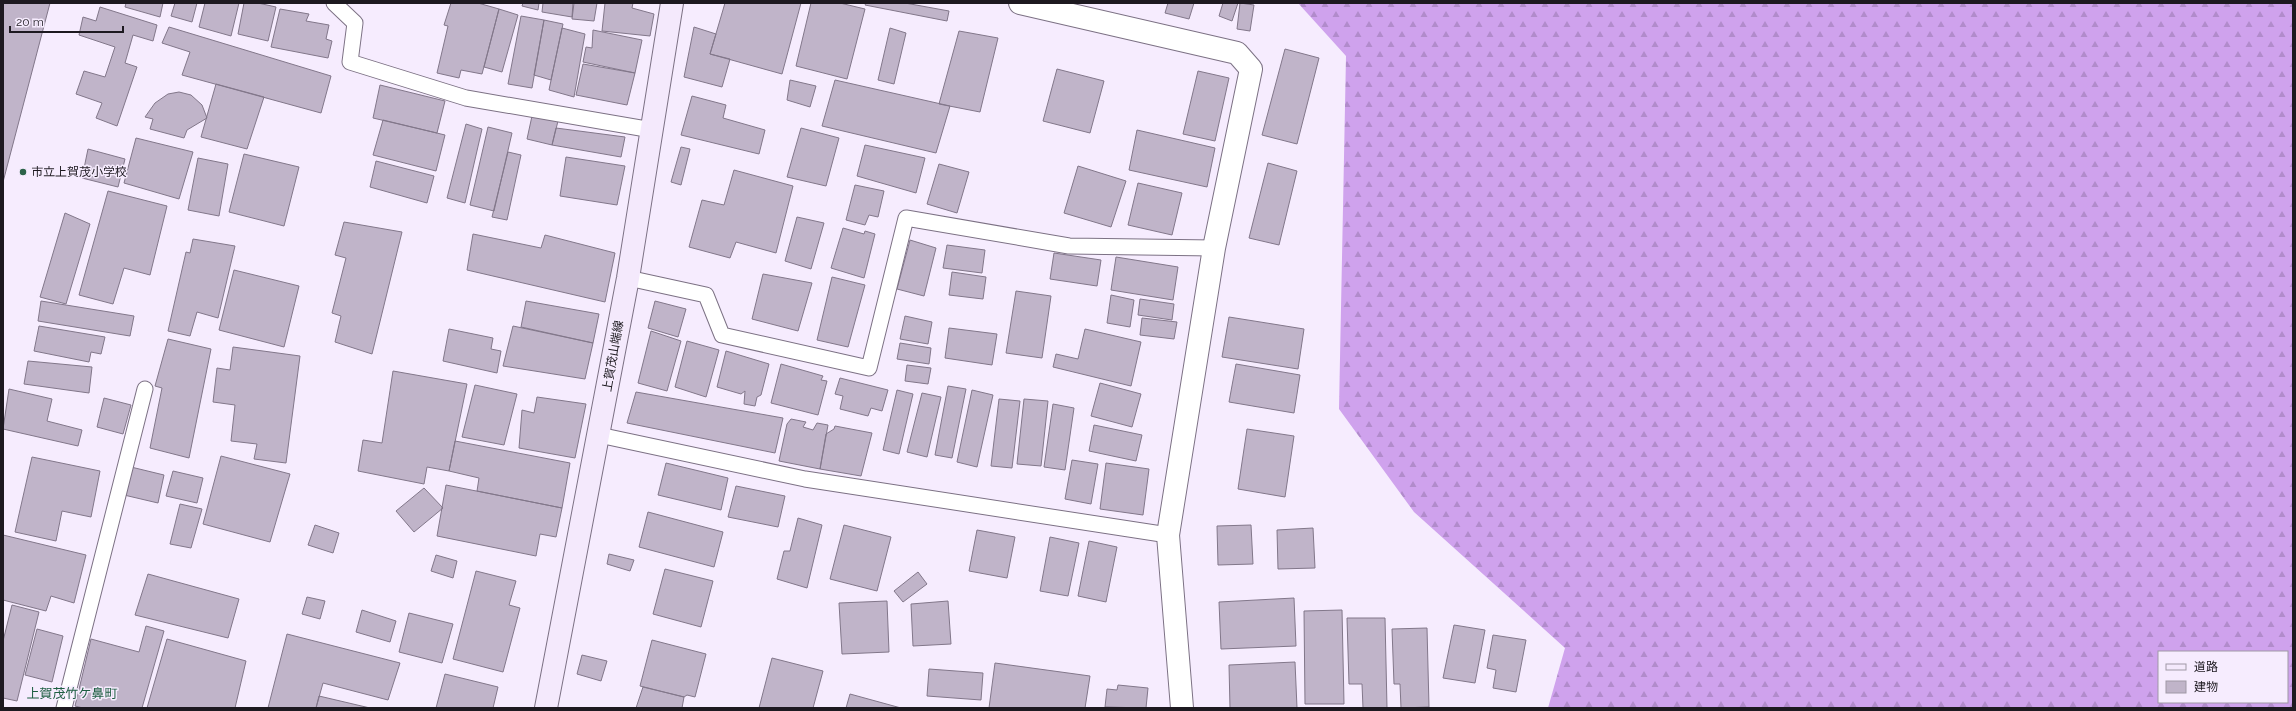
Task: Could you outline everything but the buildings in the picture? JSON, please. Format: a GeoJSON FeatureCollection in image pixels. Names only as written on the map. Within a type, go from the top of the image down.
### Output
{"type":"FeatureCollection","features":[{"type":"Feature","properties":{"kind":"main road","name":"上賀茂山端線"},"geometry":{"type":"LineString","coordinates":[[546,708],[628,278],[672,3]]}},
{"type":"Feature","properties":{"kind":"street"},"geometry":{"type":"LineString","coordinates":[[1020,3],[1237,53],[1251,70],[1214,248],[1168,535],[1182,708]]}},
{"type":"Feature","properties":{"kind":"lane"},"geometry":{"type":"LineString","coordinates":[[334,3],[355,23],[350,62],[466,98],[652,130]]}},
{"type":"Feature","properties":{"kind":"lane"},"geometry":{"type":"LineString","coordinates":[[628,278],[706,295],[722,335],[869,368],[906,218],[1069,246],[1214,248]]}},
{"type":"Feature","properties":{"kind":"lane"},"geometry":{"type":"LineString","coordinates":[[64,708],[145,389]]}},
{"type":"Feature","properties":{"kind":"lane"},"geometry":{"type":"LineString","coordinates":[[599,435],[805,479],[1168,535]]}},
{"type":"Feature","properties":{"kind":"green space"},"geometry":{"type":"Polygon","coordinates":[[[1298,3],[2293,3],[2293,708],[1548,708],[1565,648],[1414,512],[1339,409],[1346,56],[1298,3]]]}},
{"type":"Feature","properties":{"kind":"place","name":"市立上賀茂小学校"},"geometry":{"type":"Point","coordinates":[23,172]}},
{"type":"Feature","properties":{"kind":"district","name":"上賀茂竹ケ鼻町"},"geometry":{"type":"Point","coordinates":[72,693]}}]}
